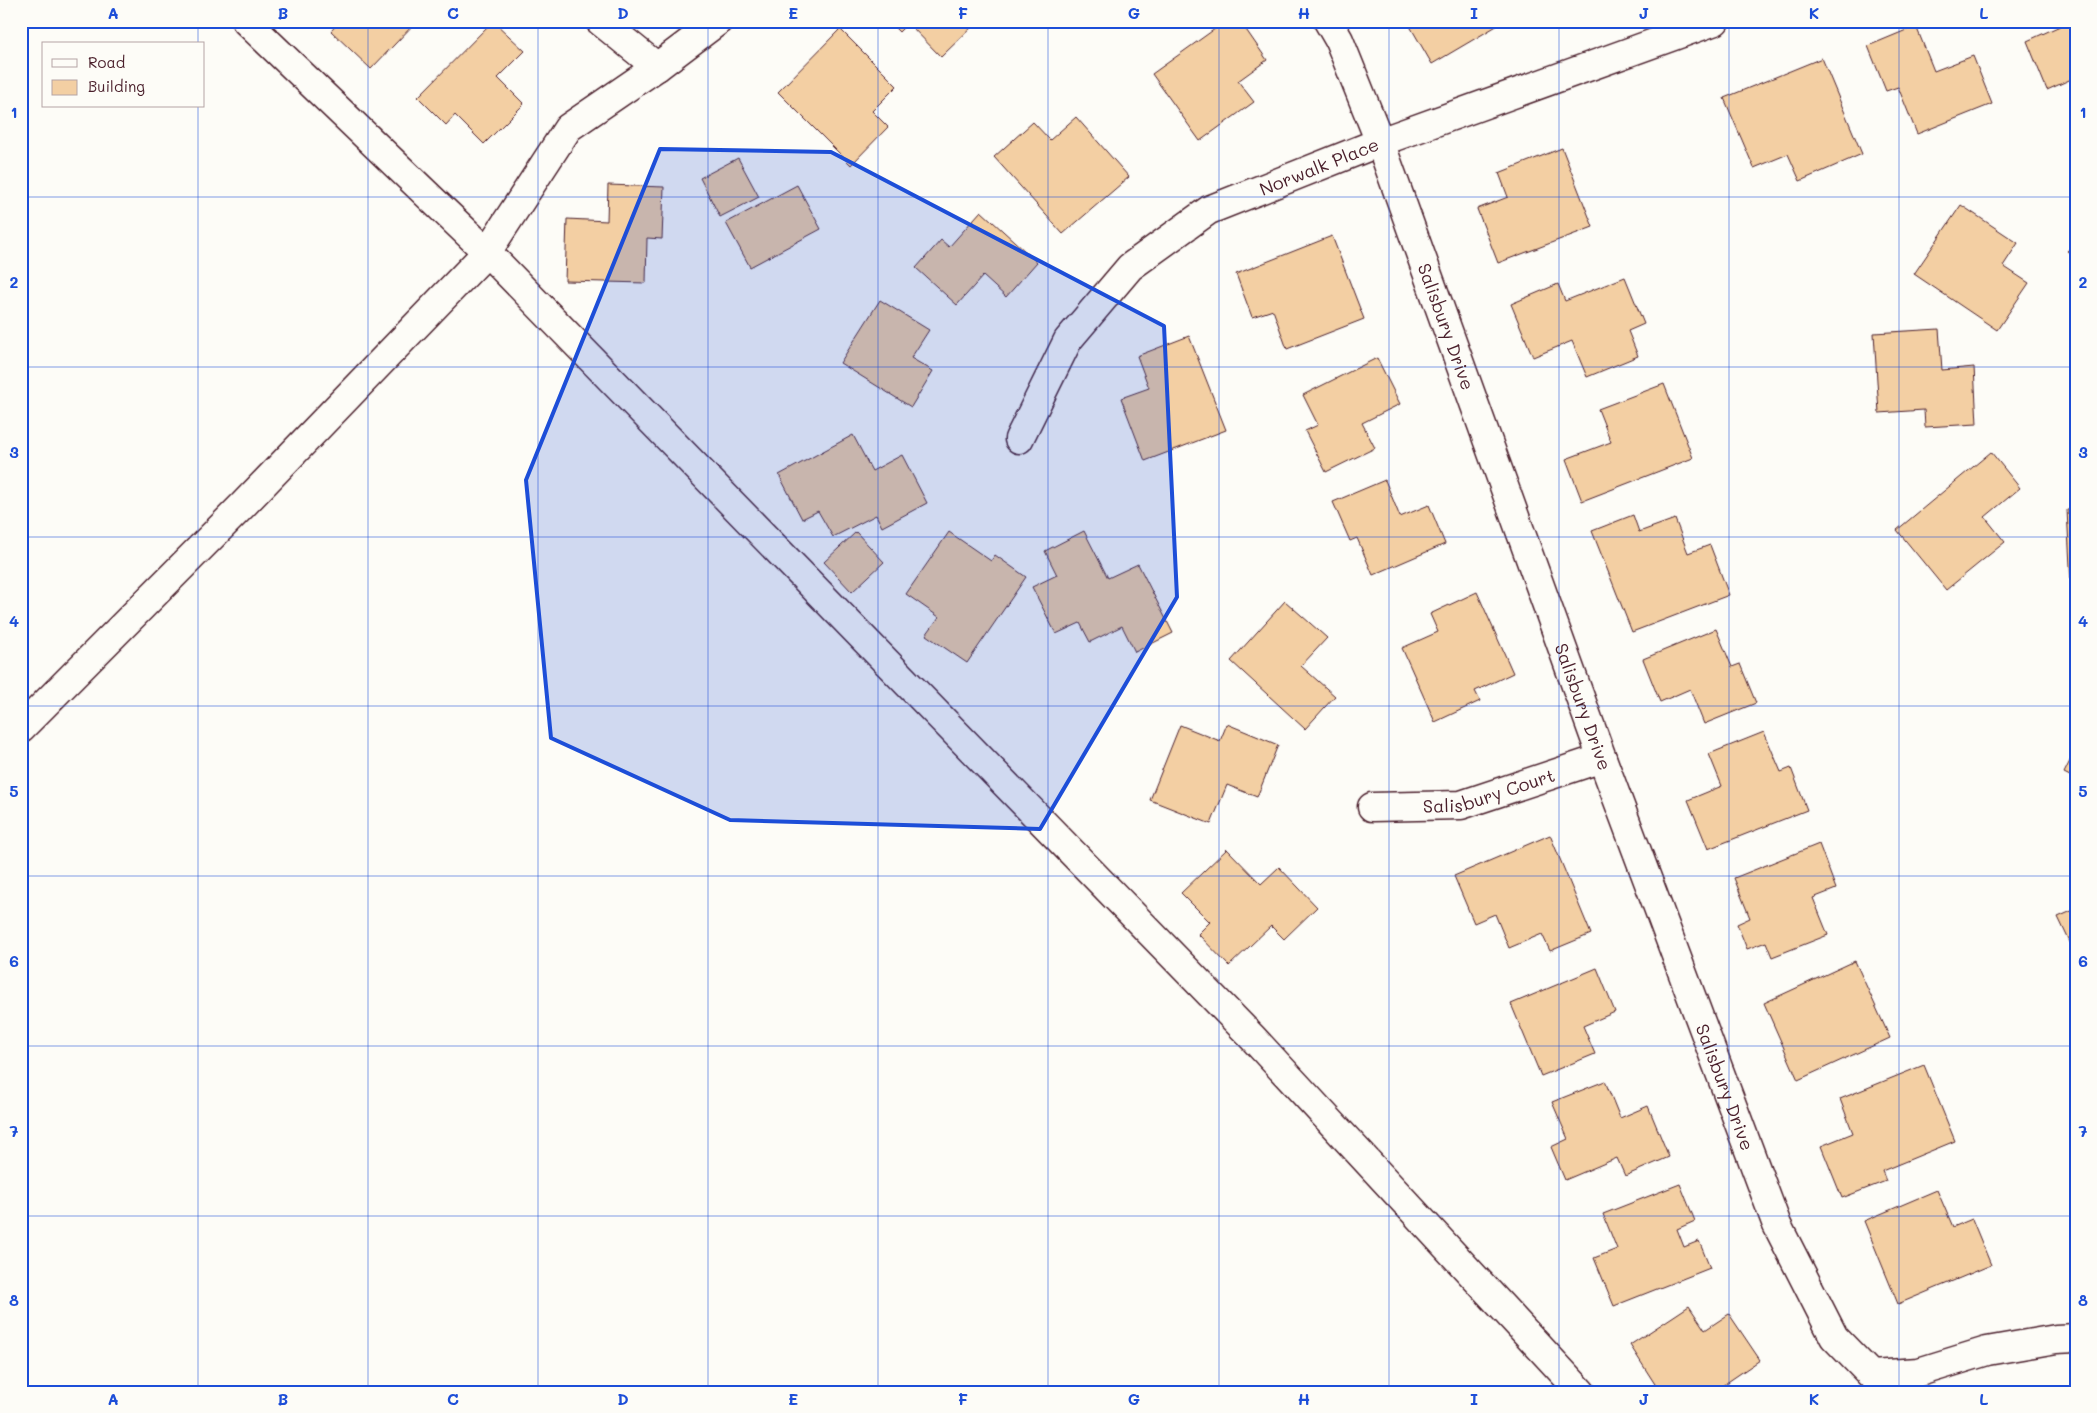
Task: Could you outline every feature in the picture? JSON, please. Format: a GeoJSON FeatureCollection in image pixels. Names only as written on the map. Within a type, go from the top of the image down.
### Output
{"type":"FeatureCollection","features":[{"type":"Feature","properties":{"kind":"street"},"geometry":{"type":"LineString","coordinates":[[246,21],[487,252],[1252,1037],[1581,1392]]}},
{"type":"Feature","properties":{"kind":"street"},"geometry":{"type":"LineString","coordinates":[[600,21],[657,67]]}},
{"type":"Feature","properties":{"kind":"street"},"geometry":{"type":"LineString","coordinates":[[21,728],[243,505],[487,252],[568,128],[657,67],[718,21]]}},
{"type":"Feature","properties":{"kind":"street","name":"Salisbury Drive"},"geometry":{"type":"LineString","coordinates":[[1328,21],[1339,40],[1380,142],[1602,758],[1777,1225],[1834,1337],[1871,1375],[1919,1372],[1987,1351],[2056,1339],[2076,1338]]}},
{"type":"Feature","properties":{"kind":"street","name":"Norwalk Place"},"geometry":{"type":"LineString","coordinates":[[1020,439],[1068,340],[1130,267],[1210,210],[1380,142],[1715,21]]}},
{"type":"Feature","properties":{"kind":"street","name":"Salisbury Court"},"geometry":{"type":"LineString","coordinates":[[1372,807],[1461,805],[1602,758]]}},
{"type":"Feature","properties":{"kind":"highlighted area"},"geometry":{"type":"Polygon","coordinates":[[[660,149],[831,152],[1164,326],[1177,597],[1040,829],[730,820],[551,738],[526,480],[660,149]]]}},
{"type":"Feature","properties":{"kind":"building"},"geometry":{"type":"Polygon","coordinates":[[[340,21],[417,21],[371,69],[331,31],[340,21]]]}},
{"type":"Feature","properties":{"kind":"building"},"geometry":{"type":"Polygon","coordinates":[[[493,21],[525,51],[498,78],[524,104],[484,144],[455,115],[446,125],[418,97],[493,21]]]}},
{"type":"Feature","properties":{"kind":"building"},"geometry":{"type":"Polygon","coordinates":[[[888,21],[978,21],[941,57],[908,23],[899,32],[888,21]]]}},
{"type":"Feature","properties":{"kind":"building"},"geometry":{"type":"Polygon","coordinates":[[[1226,21],[1240,21],[1267,60],[1238,81],[1254,102],[1200,141],[1152,74],[1226,21]]]}},
{"type":"Feature","properties":{"kind":"building"},"geometry":{"type":"Polygon","coordinates":[[[1407,21],[1505,21],[1432,64],[1407,21]]]}},
{"type":"Feature","properties":{"kind":"building"},"geometry":{"type":"Polygon","coordinates":[[[2061,21],[2076,21],[2076,77],[2047,90],[2027,41],[2062,25],[2061,21]]]}},
{"type":"Feature","properties":{"kind":"building"},"geometry":{"type":"Polygon","coordinates":[[[1916,26],[1934,71],[1973,56],[1992,104],[1917,134],[1898,87],[1886,91],[1868,46],[1916,26]]]}},
{"type":"Feature","properties":{"kind":"building"},"geometry":{"type":"Polygon","coordinates":[[[840,29],[897,86],[872,111],[888,127],[851,165],[778,92],[840,29]]]}},
{"type":"Feature","properties":{"kind":"building"},"geometry":{"type":"Polygon","coordinates":[[[1822,58],[1862,154],[1800,181],[1788,154],[1754,168],[1724,98],[1822,58]]]}},
{"type":"Feature","properties":{"kind":"building"},"geometry":{"type":"Polygon","coordinates":[[[1076,117],[1129,177],[1063,234],[994,157],[1033,122],[1050,140],[1076,117]]]}},
{"type":"Feature","properties":{"kind":"building"},"geometry":{"type":"Polygon","coordinates":[[[1562,148],[1593,227],[1498,263],[1477,209],[1508,197],[1499,173],[1562,148]]]}},
{"type":"Feature","properties":{"kind":"building"},"geometry":{"type":"Polygon","coordinates":[[[738,158],[759,197],[720,217],[700,178],[738,158]]]}},
{"type":"Feature","properties":{"kind":"building"},"geometry":{"type":"Polygon","coordinates":[[[608,185],[664,187],[662,239],[647,238],[646,283],[565,281],[567,219],[607,221],[608,185]]]}},
{"type":"Feature","properties":{"kind":"building"},"geometry":{"type":"Polygon","coordinates":[[[797,185],[821,229],[750,267],[726,223],[797,185]]]}},
{"type":"Feature","properties":{"kind":"building"},"geometry":{"type":"Polygon","coordinates":[[[1961,205],[2018,243],[2003,266],[2029,283],[1997,330],[1914,274],[1961,205]]]}},
{"type":"Feature","properties":{"kind":"building"},"geometry":{"type":"Polygon","coordinates":[[[981,211],[1037,262],[1006,297],[983,276],[957,305],[916,268],[941,240],[949,247],[981,211]]]}},
{"type":"Feature","properties":{"kind":"building"},"geometry":{"type":"Polygon","coordinates":[[[1332,236],[1364,319],[1287,349],[1273,310],[1252,317],[1236,274],[1332,236]]]}},
{"type":"Feature","properties":{"kind":"building"},"geometry":{"type":"Polygon","coordinates":[[[2076,242],[2076,258],[2067,251],[2076,242]]]}},
{"type":"Feature","properties":{"kind":"building"},"geometry":{"type":"Polygon","coordinates":[[[1625,277],[1644,324],[1628,331],[1638,356],[1587,377],[1572,341],[1533,357],[1511,304],[1558,284],[1565,301],[1625,277]]]}},
{"type":"Feature","properties":{"kind":"building"},"geometry":{"type":"Polygon","coordinates":[[[880,300],[929,330],[911,358],[933,371],[911,407],[840,363],[880,300]]]}},
{"type":"Feature","properties":{"kind":"building"},"geometry":{"type":"Polygon","coordinates":[[[1939,329],[1942,370],[1974,367],[1977,424],[1925,427],[1924,410],[1879,413],[1874,333],[1939,329]]]}},
{"type":"Feature","properties":{"kind":"building"},"geometry":{"type":"Polygon","coordinates":[[[1189,336],[1226,430],[1145,461],[1121,398],[1149,388],[1137,356],[1189,336]]]}},
{"type":"Feature","properties":{"kind":"building"},"geometry":{"type":"Polygon","coordinates":[[[1377,358],[1400,404],[1362,423],[1375,448],[1326,472],[1305,431],[1318,425],[1303,395],[1377,358]]]}},
{"type":"Feature","properties":{"kind":"building"},"geometry":{"type":"Polygon","coordinates":[[[1664,384],[1693,458],[1582,501],[1566,459],[1611,442],[1598,409],[1664,384]]]}},
{"type":"Feature","properties":{"kind":"building"},"geometry":{"type":"Polygon","coordinates":[[[853,435],[872,471],[902,455],[927,503],[882,527],[876,515],[833,537],[818,511],[802,519],[779,475],[853,435]]]}},
{"type":"Feature","properties":{"kind":"building"},"geometry":{"type":"Polygon","coordinates":[[[1991,452],[2020,488],[1985,517],[2005,542],[1946,590],[1897,530],[1991,452]]]}},
{"type":"Feature","properties":{"kind":"building"},"geometry":{"type":"Polygon","coordinates":[[[1385,480],[1400,517],[1429,505],[1445,544],[1373,575],[1357,538],[1350,541],[1333,502],[1385,480]]]}},
{"type":"Feature","properties":{"kind":"building"},"geometry":{"type":"Polygon","coordinates":[[[2076,509],[2076,584],[2071,585],[2067,510],[2076,509]]]}},
{"type":"Feature","properties":{"kind":"building"},"geometry":{"type":"Polygon","coordinates":[[[1633,515],[1639,532],[1675,519],[1688,553],[1710,545],[1729,595],[1632,632],[1592,531],[1633,515]]]}},
{"type":"Feature","properties":{"kind":"building"},"geometry":{"type":"Polygon","coordinates":[[[1084,531],[1108,578],[1138,564],[1173,633],[1135,652],[1122,626],[1090,642],[1080,623],[1056,634],[1032,587],[1057,575],[1045,551],[1084,531]]]}},
{"type":"Feature","properties":{"kind":"building"},"geometry":{"type":"Polygon","coordinates":[[[856,532],[884,562],[852,592],[824,562],[856,532]]]}},
{"type":"Feature","properties":{"kind":"building"},"geometry":{"type":"Polygon","coordinates":[[[949,532],[991,561],[995,555],[1026,577],[967,663],[926,635],[939,617],[906,594],[949,532]]]}},
{"type":"Feature","properties":{"kind":"building"},"geometry":{"type":"Polygon","coordinates":[[[1477,592],[1513,673],[1475,691],[1480,701],[1435,722],[1402,648],[1438,632],[1430,614],[1477,592]]]}},
{"type":"Feature","properties":{"kind":"building"},"geometry":{"type":"Polygon","coordinates":[[[1285,601],[1327,638],[1301,666],[1335,696],[1305,729],[1231,661],[1285,601]]]}},
{"type":"Feature","properties":{"kind":"building"},"geometry":{"type":"Polygon","coordinates":[[[1716,629],[1732,667],[1740,664],[1756,703],[1704,724],[1690,689],[1660,702],[1643,659],[1716,629]]]}},
{"type":"Feature","properties":{"kind":"building"},"geometry":{"type":"Polygon","coordinates":[[[1227,724],[1278,745],[1257,797],[1227,785],[1211,824],[1150,800],[1180,725],[1220,741],[1227,724]]]}},
{"type":"Feature","properties":{"kind":"building"},"geometry":{"type":"Polygon","coordinates":[[[1764,732],[1781,772],[1791,768],[1807,810],[1708,849],[1688,800],[1722,786],[1709,754],[1764,732]]]}},
{"type":"Feature","properties":{"kind":"building"},"geometry":{"type":"Polygon","coordinates":[[[2076,749],[2076,779],[2064,773],[2076,749]]]}},
{"type":"Feature","properties":{"kind":"building"},"geometry":{"type":"Polygon","coordinates":[[[1550,835],[1591,934],[1550,951],[1542,934],[1509,948],[1495,914],[1474,923],[1454,876],[1550,835]]]}},
{"type":"Feature","properties":{"kind":"building"},"geometry":{"type":"Polygon","coordinates":[[[1819,844],[1836,889],[1813,898],[1828,935],[1772,957],[1766,942],[1747,949],[1737,924],[1750,918],[1734,878],[1819,844]]]}},
{"type":"Feature","properties":{"kind":"building"},"geometry":{"type":"Polygon","coordinates":[[[1227,849],[1261,884],[1279,867],[1317,907],[1284,939],[1271,926],[1229,966],[1198,934],[1210,922],[1181,893],[1227,849]]]}},
{"type":"Feature","properties":{"kind":"building"},"geometry":{"type":"Polygon","coordinates":[[[2076,909],[2076,955],[2058,917],[2076,909]]]}},
{"type":"Feature","properties":{"kind":"building"},"geometry":{"type":"Polygon","coordinates":[[[1855,961],[1890,1038],[1798,1080],[1764,1003],[1855,961]]]}},
{"type":"Feature","properties":{"kind":"building"},"geometry":{"type":"Polygon","coordinates":[[[1597,968],[1615,1012],[1583,1026],[1595,1054],[1541,1076],[1511,1004],[1597,968]]]}},
{"type":"Feature","properties":{"kind":"building"},"geometry":{"type":"Polygon","coordinates":[[[1924,1065],[1955,1141],[1882,1171],[1886,1181],[1842,1198],[1821,1146],[1853,1133],[1840,1099],[1924,1065]]]}},
{"type":"Feature","properties":{"kind":"building"},"geometry":{"type":"Polygon","coordinates":[[[1605,1081],[1620,1118],[1648,1106],[1669,1157],[1625,1176],[1617,1158],[1565,1180],[1551,1147],[1568,1139],[1552,1102],[1605,1081]]]}},
{"type":"Feature","properties":{"kind":"building"},"geometry":{"type":"Polygon","coordinates":[[[1680,1184],[1695,1221],[1677,1229],[1684,1247],[1699,1241],[1710,1268],[1614,1306],[1594,1258],[1617,1249],[1603,1214],[1680,1184]]]}},
{"type":"Feature","properties":{"kind":"building"},"geometry":{"type":"Polygon","coordinates":[[[1937,1190],[1953,1227],[1972,1219],[1991,1265],[1898,1304],[1864,1221],[1937,1190]]]}},
{"type":"Feature","properties":{"kind":"building"},"geometry":{"type":"Polygon","coordinates":[[[1689,1306],[1705,1330],[1729,1314],[1760,1360],[1713,1392],[1660,1392],[1630,1345],[1689,1306]]]}}]}
